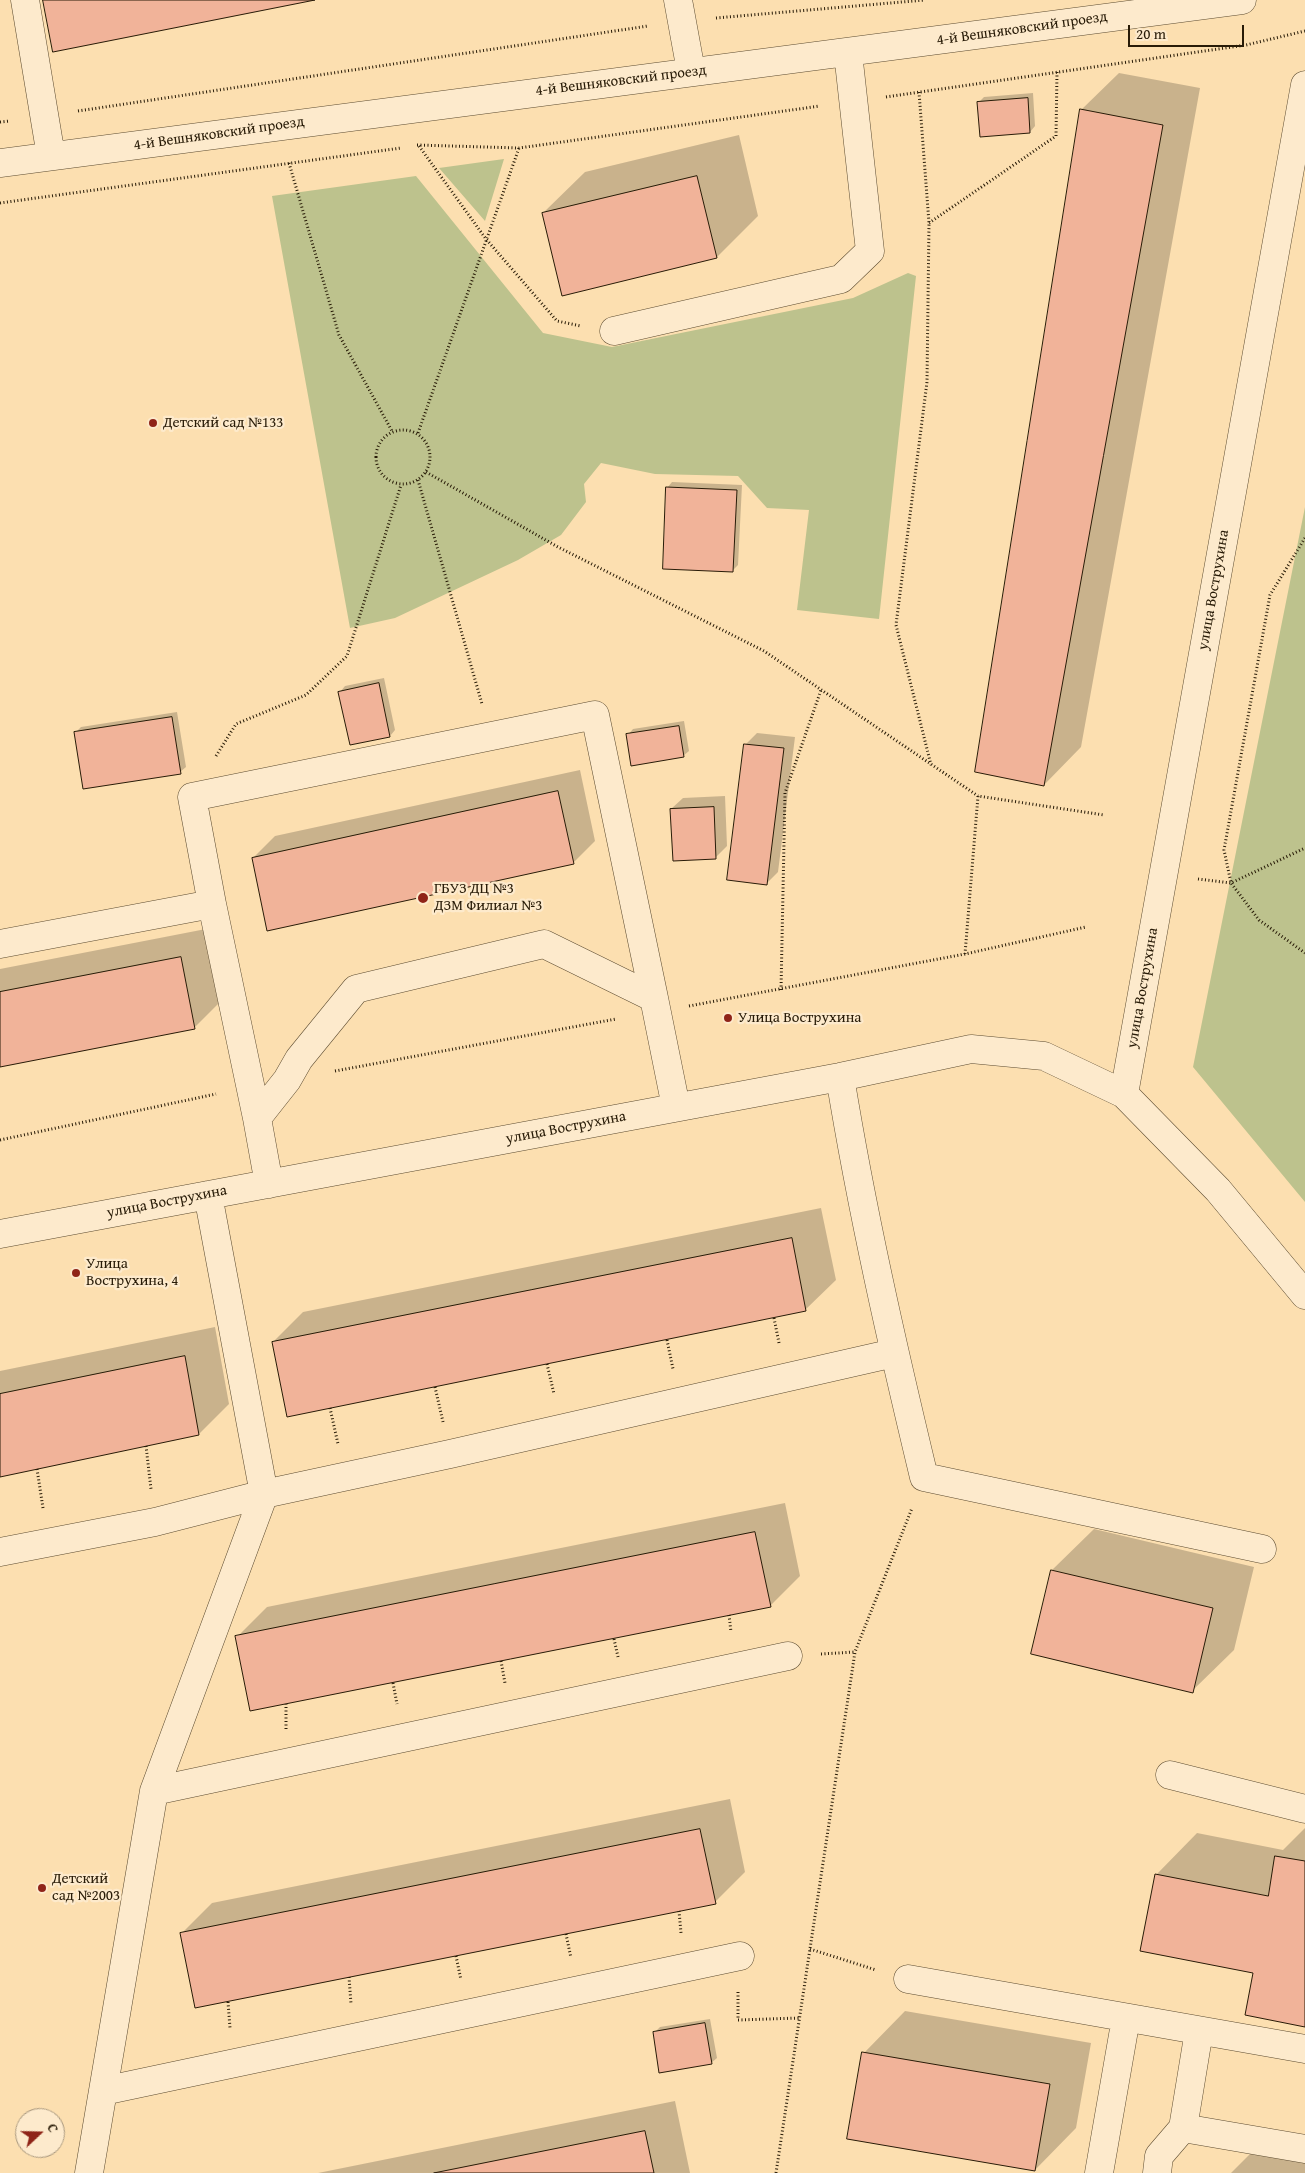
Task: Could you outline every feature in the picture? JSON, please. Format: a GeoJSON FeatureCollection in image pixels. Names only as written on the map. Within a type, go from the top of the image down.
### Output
{"type":"FeatureCollection","features":[{"type":"Feature","properties":{"kind":"street"},"geometry":{"type":"LineString","coordinates":[[25,0],[51,156]]}},
{"type":"Feature","properties":{"kind":"street","name":"4-й Вешняковский проезд"},"geometry":{"type":"LineString","coordinates":[[0,163],[691,71],[848,53],[1076,11],[1242,0]]}},
{"type":"Feature","properties":{"kind":"street"},"geometry":{"type":"LineString","coordinates":[[679,11],[691,71]]}},
{"type":"Feature","properties":{"kind":"street"},"geometry":{"type":"LineString","coordinates":[[614,331],[841,279],[870,251],[848,53]]}},
{"type":"Feature","properties":{"kind":"street","name":"улица Вострухина"},"geometry":{"type":"LineString","coordinates":[[1124,1094],[1305,85]]}},
{"type":"Feature","properties":{"kind":"street"},"geometry":{"type":"LineString","coordinates":[[269,1184],[192,797],[594,715],[676,1107]]}},
{"type":"Feature","properties":{"kind":"street"},"geometry":{"type":"LineString","coordinates":[[0,944],[212,904]]}},
{"type":"Feature","properties":{"kind":"street"},"geometry":{"type":"LineString","coordinates":[[257,1118],[286,1080],[299,1059],[356,989],[544,944],[655,1005]]}},
{"type":"Feature","properties":{"kind":"street","name":"улица Вострухина"},"geometry":{"type":"LineString","coordinates":[[0,1234],[840,1077],[971,1049],[1044,1056],[1124,1094],[1218,1190],[1305,1296]]}},
{"type":"Feature","properties":{"kind":"street"},"geometry":{"type":"LineString","coordinates":[[840,1077],[856,1171],[894,1352],[924,1477],[1262,1549]]}},
{"type":"Feature","properties":{"kind":"street"},"geometry":{"type":"LineString","coordinates":[[89,2173],[154,1790],[264,1494],[208,1194]]}},
{"type":"Feature","properties":{"kind":"street"},"geometry":{"type":"LineString","coordinates":[[0,1552],[155,1522],[264,1494],[450,1454],[894,1352]]}},
{"type":"Feature","properties":{"kind":"street"},"geometry":{"type":"LineString","coordinates":[[154,1790],[788,1656]]}},
{"type":"Feature","properties":{"kind":"street"},"geometry":{"type":"LineString","coordinates":[[1170,1775],[1305,1809]]}},
{"type":"Feature","properties":{"kind":"street"},"geometry":{"type":"LineString","coordinates":[[103,2091],[740,1956]]}},
{"type":"Feature","properties":{"kind":"street"},"geometry":{"type":"LineString","coordinates":[[908,1979],[1305,2049]]}},
{"type":"Feature","properties":{"kind":"street"},"geometry":{"type":"LineString","coordinates":[[1099,2173],[1126,2018]]}},
{"type":"Feature","properties":{"kind":"street"},"geometry":{"type":"LineString","coordinates":[[1156,2173],[1159,2156],[1183,2128],[1199,2031]]}},
{"type":"Feature","properties":{"kind":"street"},"geometry":{"type":"LineString","coordinates":[[1183,2128],[1305,2149]]}},
{"type":"Feature","properties":{"kind":"path"},"geometry":{"type":"LineString","coordinates":[[0,122],[679,11],[925,0]]}},
{"type":"Feature","properties":{"kind":"path"},"geometry":{"type":"LineString","coordinates":[[0,203],[418,145],[519,148],[1246,45],[1305,31]]}},
{"type":"Feature","properties":{"kind":"path"},"geometry":{"type":"LineString","coordinates":[[929,223],[1056,136],[1057,72]]}},
{"type":"Feature","properties":{"kind":"path"},"geometry":{"type":"LineString","coordinates":[[919,92],[929,223],[927,382],[896,625],[931,765]]}},
{"type":"Feature","properties":{"kind":"path"},"geometry":{"type":"LineString","coordinates":[[418,145],[486,239],[557,322],[614,331]]}},
{"type":"Feature","properties":{"kind":"path"},"geometry":{"type":"LineString","coordinates":[[418,433],[519,148]]}},
{"type":"Feature","properties":{"kind":"path"},"geometry":{"type":"LineString","coordinates":[[289,164],[339,335],[392,431]]}},
{"type":"Feature","properties":{"kind":"path"},"geometry":{"type":"LineString","coordinates":[[409,430],[418,433],[429,447],[430,465],[418,480],[400,485],[384,477],[375,461],[378,443],[392,431],[409,430]]}},
{"type":"Feature","properties":{"kind":"path"},"geometry":{"type":"LineString","coordinates":[[426,472],[558,547],[764,651],[978,796],[1104,815]]}},
{"type":"Feature","properties":{"kind":"path"},"geometry":{"type":"LineString","coordinates":[[418,480],[491,736]]}},
{"type":"Feature","properties":{"kind":"path"},"geometry":{"type":"LineString","coordinates":[[192,797],[236,724],[306,695],[347,656],[400,485]]}},
{"type":"Feature","properties":{"kind":"path"},"geometry":{"type":"LineString","coordinates":[[1305,538],[1270,595],[1224,850],[1231,883],[1259,920],[1305,953]]}},
{"type":"Feature","properties":{"kind":"path"},"geometry":{"type":"LineString","coordinates":[[781,990],[785,793],[821,690]]}},
{"type":"Feature","properties":{"kind":"path"},"geometry":{"type":"LineString","coordinates":[[965,954],[978,796]]}},
{"type":"Feature","properties":{"kind":"path"},"geometry":{"type":"LineString","coordinates":[[1198,880],[1231,883],[1305,848]]}},
{"type":"Feature","properties":{"kind":"path"},"geometry":{"type":"LineString","coordinates":[[286,1080],[655,1005],[781,990],[965,954],[1086,927]]}},
{"type":"Feature","properties":{"kind":"path"},"geometry":{"type":"LineString","coordinates":[[0,1140],[251,1087]]}},
{"type":"Feature","properties":{"kind":"path"},"geometry":{"type":"LineString","coordinates":[[146,1446],[155,1522]]}},
{"type":"Feature","properties":{"kind":"path"},"geometry":{"type":"LineString","coordinates":[[36,1469],[49,1542]]}},
{"type":"Feature","properties":{"kind":"path"},"geometry":{"type":"LineString","coordinates":[[776,2173],[855,1652],[924,1477]]}},
{"type":"Feature","properties":{"kind":"path"},"geometry":{"type":"LineString","coordinates":[[810,1949],[908,1979]]}},
{"type":"Feature","properties":{"kind":"path"},"geometry":{"type":"LineString","coordinates":[[740,1956],[738,2020],[800,2018]]}},
{"type":"Feature","properties":{"kind":"green space"},"geometry":{"type":"Polygon","coordinates":[[[504,159],[485,221],[439,168],[504,159]]]}},
{"type":"Feature","properties":{"kind":"green space"},"geometry":{"type":"Polygon","coordinates":[[[416,176],[543,333],[612,347],[853,298],[908,273],[916,276],[879,619],[797,610],[809,510],[767,508],[738,476],[655,474],[601,463],[584,484],[586,502],[561,535],[518,560],[395,618],[350,628],[272,196],[416,176]]]}},
{"type":"Feature","properties":{"kind":"green space"},"geometry":{"type":"Polygon","coordinates":[[[1305,507],[1305,1202],[1193,1067],[1305,507]]]}},
{"type":"Feature","properties":{"kind":"building"},"geometry":{"type":"Polygon","coordinates":[[[43,0],[315,0],[53,52],[43,0]]]}},
{"type":"Feature","properties":{"kind":"building"},"geometry":{"type":"Polygon","coordinates":[[[1028,98],[1030,133],[980,137],[977,102],[1028,98]]]}},
{"type":"Feature","properties":{"kind":"building"},"geometry":{"type":"Polygon","coordinates":[[[1080,109],[1163,125],[1044,786],[975,772],[1080,109]]]}},
{"type":"Feature","properties":{"kind":"building"},"geometry":{"type":"Polygon","coordinates":[[[697,176],[717,258],[562,296],[542,213],[697,176]]]}},
{"type":"Feature","properties":{"kind":"building"},"geometry":{"type":"Polygon","coordinates":[[[666,487],[737,490],[733,572],[663,569],[666,487]]]}},
{"type":"Feature","properties":{"kind":"building"},"geometry":{"type":"Polygon","coordinates":[[[379,683],[390,737],[350,745],[338,692],[379,683]]]}},
{"type":"Feature","properties":{"kind":"building"},"geometry":{"type":"Polygon","coordinates":[[[172,717],[181,774],[83,789],[74,732],[172,717]]]}},
{"type":"Feature","properties":{"kind":"building"},"geometry":{"type":"Polygon","coordinates":[[[679,726],[684,757],[631,766],[626,734],[679,726]]]}},
{"type":"Feature","properties":{"kind":"building"},"geometry":{"type":"Polygon","coordinates":[[[744,744],[784,748],[767,885],[727,880],[744,744]]]}},
{"type":"Feature","properties":{"kind":"building"},"geometry":{"type":"Polygon","coordinates":[[[558,791],[574,864],[267,931],[252,858],[558,791]]]}},
{"type":"Feature","properties":{"kind":"building"},"geometry":{"type":"Polygon","coordinates":[[[714,807],[716,859],[673,861],[670,809],[714,807]]]}},
{"type":"Feature","properties":{"kind":"building"},"geometry":{"type":"Polygon","coordinates":[[[181,957],[195,1029],[0,1067],[0,992],[181,957]]]}},
{"type":"Feature","properties":{"kind":"building"},"geometry":{"type":"Polygon","coordinates":[[[792,1238],[806,1311],[287,1417],[272,1342],[792,1238]]]}},
{"type":"Feature","properties":{"kind":"building"},"geometry":{"type":"Polygon","coordinates":[[[185,1356],[199,1435],[0,1477],[0,1394],[185,1356]]]}},
{"type":"Feature","properties":{"kind":"building"},"geometry":{"type":"Polygon","coordinates":[[[755,1532],[771,1607],[250,1711],[235,1636],[755,1532]]]}},
{"type":"Feature","properties":{"kind":"building"},"geometry":{"type":"Polygon","coordinates":[[[1051,1570],[1213,1608],[1193,1693],[1031,1654],[1051,1570]]]}},
{"type":"Feature","properties":{"kind":"building"},"geometry":{"type":"Polygon","coordinates":[[[700,1829],[716,1904],[195,2008],[180,1933],[700,1829]]]}},
{"type":"Feature","properties":{"kind":"building"},"geometry":{"type":"Polygon","coordinates":[[[1275,1856],[1305,1861],[1305,2027],[1245,2015],[1253,1973],[1140,1951],[1155,1874],[1268,1896],[1275,1856]]]}},
{"type":"Feature","properties":{"kind":"building"},"geometry":{"type":"Polygon","coordinates":[[[705,2023],[712,2064],[659,2073],[653,2032],[705,2023]]]}},
{"type":"Feature","properties":{"kind":"building"},"geometry":{"type":"Polygon","coordinates":[[[862,2052],[1050,2084],[1035,2171],[847,2139],[862,2052]]]}},
{"type":"Feature","properties":{"kind":"building"},"geometry":{"type":"Polygon","coordinates":[[[645,2131],[654,2173],[434,2173],[645,2131]]]}},
{"type":"Feature","properties":{"kind":"place","name":"Детский сад №133"},"geometry":{"type":"Point","coordinates":[153,423]}},
{"type":"Feature","properties":{"kind":"place","name":"ГБУЗ ДЦ №3 ДЗМ Филиал №3"},"geometry":{"type":"Point","coordinates":[423,898]}},
{"type":"Feature","properties":{"kind":"place","name":"Улица Вострухина"},"geometry":{"type":"Point","coordinates":[728,1018]}},
{"type":"Feature","properties":{"kind":"place","name":"Улица Вострухина, 4"},"geometry":{"type":"Point","coordinates":[76,1273]}},
{"type":"Feature","properties":{"kind":"place","name":"Детский сад №2003"},"geometry":{"type":"Point","coordinates":[42,1888]}}]}
